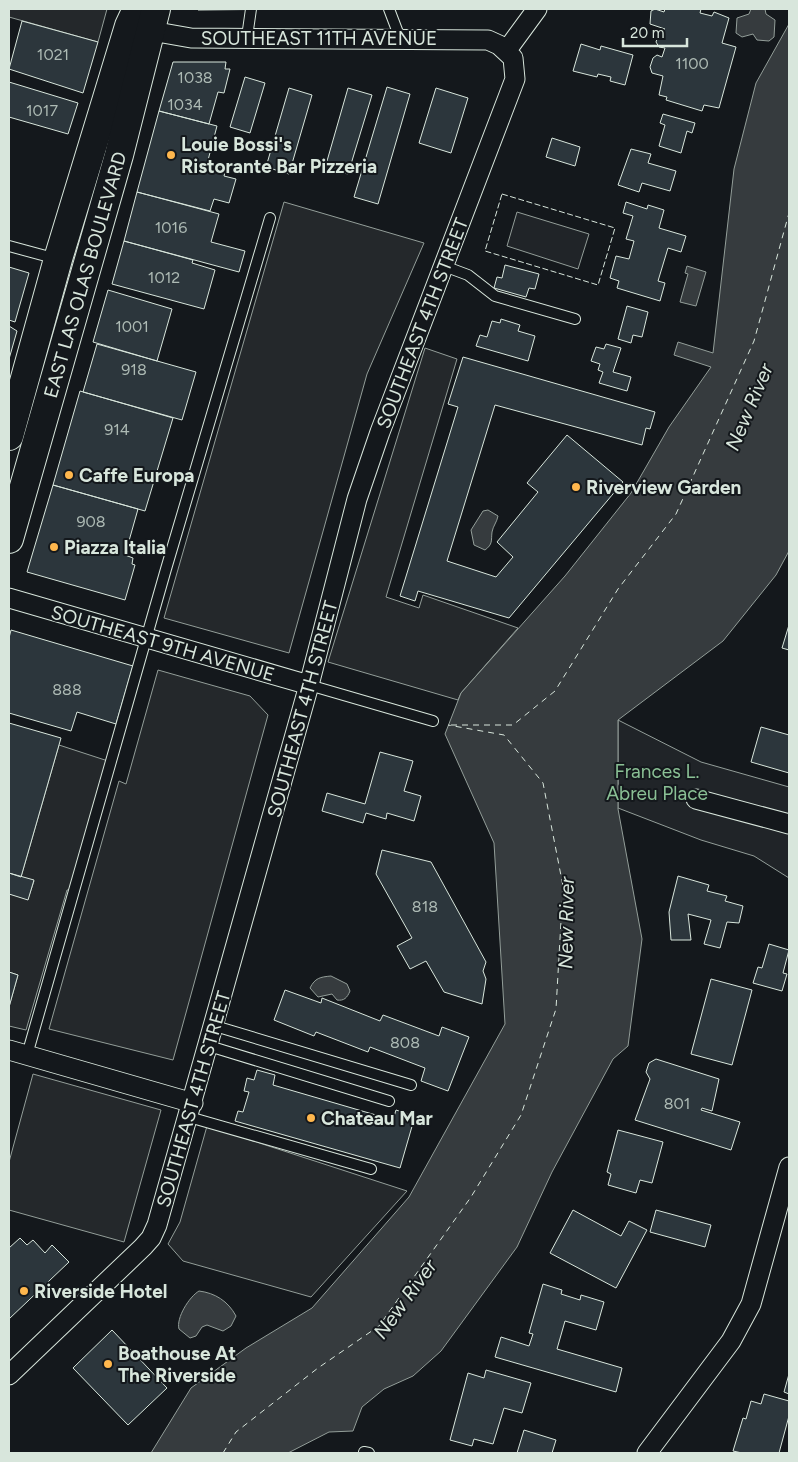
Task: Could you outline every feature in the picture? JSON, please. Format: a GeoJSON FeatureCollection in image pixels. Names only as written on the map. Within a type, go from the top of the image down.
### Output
{"type":"FeatureCollection","features":[{"type":"Feature","properties":{"kind":"main road","name":"EAST LAS OLAS BOULEVARD"},"geometry":{"type":"LineString","coordinates":[[9,436],[58,259],[142,19]]}},
{"type":"Feature","properties":{"kind":"main road","name":"EAST LAS OLAS BOULEVARD"},"geometry":{"type":"LineString","coordinates":[[9,539],[119,155],[142,19]]}},
{"type":"Feature","properties":{"kind":"street"},"geometry":{"type":"LineString","coordinates":[[507,50],[537,9]]}},
{"type":"Feature","properties":{"kind":"street","name":"SOUTHEAST 11TH AVENUE"},"geometry":{"type":"LineString","coordinates":[[142,19],[190,38],[488,40],[507,50]]}},
{"type":"Feature","properties":{"kind":"street","name":"SOUTHEAST 4TH STREET"},"geometry":{"type":"LineString","coordinates":[[9,1375],[151,1238],[157,1225],[215,1026],[309,685],[357,499],[380,432],[511,91],[515,68],[513,58],[507,50]]}},
{"type":"Feature","properties":{"kind":"street","name":"SOUTHEAST 9TH AVENUE"},"geometry":{"type":"LineString","coordinates":[[9,598],[309,685]]}},
{"type":"Feature","properties":{"kind":"street"},"geometry":{"type":"LineString","coordinates":[[696,798],[789,824]]}},
{"type":"Feature","properties":{"kind":"street"},"geometry":{"type":"LineString","coordinates":[[9,1050],[191,1110]]}},
{"type":"Feature","properties":{"kind":"street"},"geometry":{"type":"LineString","coordinates":[[647,1453],[731,1341],[750,1304],[789,1167]]}},
{"type":"Feature","properties":{"kind":"lane"},"geometry":{"type":"LineString","coordinates":[[247,37],[251,9]]}},
{"type":"Feature","properties":{"kind":"lane"},"geometry":{"type":"LineString","coordinates":[[389,9],[400,38]]}},
{"type":"Feature","properties":{"kind":"lane"},"geometry":{"type":"LineString","coordinates":[[27,1055],[270,218]]}},
{"type":"Feature","properties":{"kind":"lane"},"geometry":{"type":"LineString","coordinates":[[9,246],[58,259]]}},
{"type":"Feature","properties":{"kind":"lane"},"geometry":{"type":"LineString","coordinates":[[444,266],[468,275],[496,296],[575,319]]}},
{"type":"Feature","properties":{"kind":"lane","name":"SOUTHEAST 9TH AVENUE"},"geometry":{"type":"LineString","coordinates":[[309,685],[433,721]]}},
{"type":"Feature","properties":{"kind":"lane"},"geometry":{"type":"LineString","coordinates":[[215,1026],[412,1085]]}},
{"type":"Feature","properties":{"kind":"lane"},"geometry":{"type":"LineString","coordinates":[[209,1046],[389,1101]]}},
{"type":"Feature","properties":{"kind":"lane"},"geometry":{"type":"LineString","coordinates":[[191,1110],[371,1169]]}},
{"type":"Feature","properties":{"kind":"green space"},"geometry":{"type":"Polygon","coordinates":[[[517,212],[589,234],[578,269],[507,246],[517,212]]]}},
{"type":"Feature","properties":{"kind":"green space","name":"Frances L. Abreu Place"},"geometry":{"type":"Polygon","coordinates":[[[618,720],[701,762],[789,787],[789,878],[754,856],[701,840],[618,808],[618,720]]]}},
{"type":"Feature","properties":{"kind":"shaded area"},"geometry":{"type":"Polygon","coordinates":[[[9,9],[107,9],[98,42],[9,17],[9,9]]]}},
{"type":"Feature","properties":{"kind":"shaded area"},"geometry":{"type":"Polygon","coordinates":[[[284,202],[424,243],[367,374],[289,653],[164,618],[284,202]]]}},
{"type":"Feature","properties":{"kind":"shaded area"},"geometry":{"type":"Polygon","coordinates":[[[425,348],[457,359],[386,597],[419,608],[423,595],[518,628],[461,693],[458,700],[328,662],[425,348]]]}},
{"type":"Feature","properties":{"kind":"shaded area"},"geometry":{"type":"Polygon","coordinates":[[[158,670],[250,696],[268,715],[173,1060],[49,1029],[119,781],[126,784],[158,670]]]}},
{"type":"Feature","properties":{"kind":"shaded area"},"geometry":{"type":"Polygon","coordinates":[[[59,745],[108,761],[71,890],[67,890],[26,1030],[9,1026],[9,1007],[18,975],[9,972],[9,897],[10,894],[28,899],[34,881],[21,877],[59,745]]]}},
{"type":"Feature","properties":{"kind":"shaded area"},"geometry":{"type":"Polygon","coordinates":[[[33,1074],[161,1110],[124,1242],[9,1210],[9,1162],[33,1074]]]}},
{"type":"Feature","properties":{"kind":"shaded area"},"geometry":{"type":"Polygon","coordinates":[[[207,1126],[407,1191],[311,1297],[183,1261],[168,1244],[180,1222],[207,1126]]]}},
{"type":"Feature","properties":{"kind":"water"},"geometry":{"type":"Polygon","coordinates":[[[751,9],[765,9],[766,14],[775,20],[774,37],[769,41],[757,40],[753,34],[742,37],[736,33],[737,18],[749,14],[751,9]]]}},
{"type":"Feature","properties":{"kind":"water","name":"New River"},"geometry":{"type":"Polygon","coordinates":[[[789,24],[789,551],[776,575],[723,641],[618,720],[618,809],[642,939],[628,1046],[613,1059],[552,1172],[517,1247],[441,1351],[413,1376],[384,1389],[362,1407],[353,1431],[329,1432],[288,1453],[151,1453],[191,1388],[246,1348],[312,1308],[409,1197],[505,1024],[494,843],[445,734],[461,693],[565,576],[631,493],[669,427],[711,367],[674,355],[678,342],[713,353],[734,169],[756,83],[789,24]]]}},
{"type":"Feature","properties":{"kind":"water"},"geometry":{"type":"Polygon","coordinates":[[[687,266],[706,272],[696,306],[680,302],[688,274],[685,273],[687,266]]]}},
{"type":"Feature","properties":{"kind":"water"},"geometry":{"type":"Polygon","coordinates":[[[488,510],[498,516],[490,544],[485,550],[474,545],[471,530],[483,511],[488,510]]]}},
{"type":"Feature","properties":{"kind":"water"},"geometry":{"type":"Polygon","coordinates":[[[331,976],[347,984],[350,991],[343,999],[337,1000],[332,994],[318,997],[310,988],[318,979],[331,976]]]}},
{"type":"Feature","properties":{"kind":"water"},"geometry":{"type":"Polygon","coordinates":[[[199,1291],[220,1299],[229,1306],[236,1316],[231,1326],[223,1331],[207,1325],[202,1327],[196,1336],[190,1338],[179,1329],[179,1319],[187,1303],[199,1291]]]}},
{"type":"Feature","properties":{"kind":"building"},"geometry":{"type":"Polygon","coordinates":[[[197,9],[302,9],[198,10],[197,9]]]}},
{"type":"Feature","properties":{"kind":"building"},"geometry":{"type":"Polygon","coordinates":[[[655,9],[664,12],[665,9],[701,9],[700,13],[712,16],[714,12],[729,18],[722,43],[736,47],[719,108],[704,105],[702,111],[666,100],[667,97],[659,95],[663,76],[652,73],[650,67],[653,58],[657,55],[662,57],[665,48],[659,47],[656,42],[659,32],[665,29],[650,24],[651,11],[655,9]]]}},
{"type":"Feature","properties":{"kind":"building"},"geometry":{"type":"Polygon","coordinates":[[[22,21],[98,42],[83,93],[9,69],[22,21]]]}},
{"type":"Feature","properties":{"kind":"building"},"geometry":{"type":"Polygon","coordinates":[[[581,44],[600,50],[601,46],[633,55],[625,85],[610,81],[611,77],[598,74],[597,77],[573,71],[581,44]]]}},
{"type":"Feature","properties":{"kind":"building"},"geometry":{"type":"Polygon","coordinates":[[[173,62],[226,62],[225,69],[230,69],[224,93],[218,92],[209,124],[159,111],[173,62]]]}},
{"type":"Feature","properties":{"kind":"building"},"geometry":{"type":"Polygon","coordinates":[[[245,77],[265,83],[250,133],[230,127],[245,77]]]}},
{"type":"Feature","properties":{"kind":"building"},"geometry":{"type":"Polygon","coordinates":[[[9,82],[78,103],[68,134],[9,117],[9,82]]]}},
{"type":"Feature","properties":{"kind":"building"},"geometry":{"type":"Polygon","coordinates":[[[387,87],[410,94],[378,204],[354,197],[387,87]]]}},
{"type":"Feature","properties":{"kind":"building"},"geometry":{"type":"Polygon","coordinates":[[[289,88],[312,95],[289,174],[266,167],[289,88]]]}},
{"type":"Feature","properties":{"kind":"building"},"geometry":{"type":"Polygon","coordinates":[[[348,88],[372,95],[348,174],[325,168],[348,88]]]}},
{"type":"Feature","properties":{"kind":"building"},"geometry":{"type":"Polygon","coordinates":[[[436,88],[468,98],[451,153],[419,143],[436,88]]]}},
{"type":"Feature","properties":{"kind":"building"},"geometry":{"type":"Polygon","coordinates":[[[159,111],[217,126],[207,164],[226,169],[224,176],[236,179],[229,203],[214,199],[210,211],[137,192],[159,111]]]}},
{"type":"Feature","properties":{"kind":"building"},"geometry":{"type":"Polygon","coordinates":[[[663,114],[695,123],[692,133],[687,131],[681,153],[659,146],[665,125],[660,123],[663,114]]]}},
{"type":"Feature","properties":{"kind":"building"},"geometry":{"type":"Polygon","coordinates":[[[552,138],[580,147],[575,166],[546,157],[552,138]]]}},
{"type":"Feature","properties":{"kind":"building"},"geometry":{"type":"Polygon","coordinates":[[[631,149],[651,154],[648,163],[676,171],[670,191],[642,183],[639,192],[618,185],[631,149]]]}},
{"type":"Feature","properties":{"kind":"building"},"geometry":{"type":"Polygon","coordinates":[[[137,192],[219,214],[211,242],[245,251],[239,272],[124,241],[137,192]]]}},
{"type":"Feature","properties":{"kind":"building"},"geometry":{"type":"Polygon","coordinates":[[[626,202],[647,209],[648,205],[664,210],[659,228],[686,236],[681,252],[668,248],[658,281],[665,283],[660,301],[617,288],[619,281],[610,278],[616,256],[629,259],[634,241],[626,239],[633,216],[623,213],[626,202]]]}},
{"type":"Feature","properties":{"kind":"building"},"geometry":{"type":"Polygon","coordinates":[[[124,241],[193,260],[192,263],[215,270],[204,309],[112,284],[124,241]]]}},
{"type":"Feature","properties":{"kind":"building"},"geometry":{"type":"Polygon","coordinates":[[[505,265],[539,274],[535,289],[529,288],[526,297],[494,288],[497,277],[502,278],[505,265]]]}},
{"type":"Feature","properties":{"kind":"building"},"geometry":{"type":"Polygon","coordinates":[[[9,267],[29,273],[15,322],[9,320],[9,267]]]}},
{"type":"Feature","properties":{"kind":"building"},"geometry":{"type":"Polygon","coordinates":[[[108,290],[172,309],[157,361],[93,342],[108,290]]]}},
{"type":"Feature","properties":{"kind":"building"},"geometry":{"type":"Polygon","coordinates":[[[627,306],[648,312],[642,337],[633,335],[631,343],[618,339],[627,306]]]}},
{"type":"Feature","properties":{"kind":"building"},"geometry":{"type":"Polygon","coordinates":[[[501,319],[520,325],[518,331],[535,336],[528,361],[476,346],[480,335],[487,337],[492,321],[500,323],[501,319]]]}},
{"type":"Feature","properties":{"kind":"building"},"geometry":{"type":"Polygon","coordinates":[[[9,326],[17,331],[9,359],[9,326]]]}},
{"type":"Feature","properties":{"kind":"building"},"geometry":{"type":"Polygon","coordinates":[[[97,344],[196,372],[182,420],[83,392],[97,344]]]}},
{"type":"Feature","properties":{"kind":"building"},"geometry":{"type":"Polygon","coordinates":[[[606,344],[621,348],[613,372],[631,377],[627,391],[599,383],[603,372],[598,370],[600,364],[591,361],[596,347],[604,349],[606,344]]]}},
{"type":"Feature","properties":{"kind":"building","name":"Riverview Garden"},"geometry":{"type":"Polygon","coordinates":[[[463,357],[655,412],[650,429],[646,428],[642,445],[495,405],[447,561],[496,577],[513,557],[497,542],[538,492],[527,483],[567,435],[623,482],[509,618],[418,591],[415,601],[400,596],[458,407],[448,404],[463,357]]]}},
{"type":"Feature","properties":{"kind":"building"},"geometry":{"type":"Polygon","coordinates":[[[80,391],[173,418],[145,511],[53,485],[80,391]]]}},
{"type":"Feature","properties":{"kind":"building"},"geometry":{"type":"Polygon","coordinates":[[[53,485],[138,509],[125,555],[133,558],[132,564],[135,565],[125,600],[27,572],[53,485]]]}},
{"type":"Feature","properties":{"kind":"building"},"geometry":{"type":"Polygon","coordinates":[[[789,625],[789,650],[782,648],[789,625]]]}},
{"type":"Feature","properties":{"kind":"building"},"geometry":{"type":"Polygon","coordinates":[[[11,630],[133,666],[116,724],[77,712],[71,731],[9,713],[9,638],[11,630]]]}},
{"type":"Feature","properties":{"kind":"building"},"geometry":{"type":"Polygon","coordinates":[[[9,723],[61,738],[21,877],[9,873],[9,723]]]}},
{"type":"Feature","properties":{"kind":"building"},"geometry":{"type":"Polygon","coordinates":[[[761,727],[789,735],[789,773],[751,762],[761,727]]]}},
{"type":"Feature","properties":{"kind":"building"},"geometry":{"type":"Polygon","coordinates":[[[380,752],[413,761],[404,791],[421,796],[414,821],[387,813],[386,819],[366,813],[363,823],[322,811],[327,793],[365,804],[380,752]]]}},
{"type":"Feature","properties":{"kind":"building"},"geometry":{"type":"Polygon","coordinates":[[[382,850],[431,862],[486,962],[483,971],[486,979],[482,1004],[444,992],[426,961],[410,969],[397,946],[412,938],[376,874],[382,850]]]}},
{"type":"Feature","properties":{"kind":"building"},"geometry":{"type":"Polygon","coordinates":[[[9,873],[34,880],[28,900],[9,894],[9,873]]]}},
{"type":"Feature","properties":{"kind":"building"},"geometry":{"type":"Polygon","coordinates":[[[678,876],[709,885],[707,891],[727,896],[725,901],[743,906],[739,923],[727,922],[720,948],[704,944],[711,920],[688,914],[691,940],[671,940],[669,912],[678,876]]]}},
{"type":"Feature","properties":{"kind":"building"},"geometry":{"type":"Polygon","coordinates":[[[769,944],[789,950],[783,973],[787,974],[782,991],[753,983],[758,967],[762,968],[769,944]]]}},
{"type":"Feature","properties":{"kind":"building"},"geometry":{"type":"Polygon","coordinates":[[[9,972],[18,975],[9,1007],[9,972]]]}},
{"type":"Feature","properties":{"kind":"building"},"geometry":{"type":"Polygon","coordinates":[[[711,979],[752,990],[732,1065],[691,1054],[711,979]]]}},
{"type":"Feature","properties":{"kind":"building"},"geometry":{"type":"Polygon","coordinates":[[[285,990],[321,1003],[322,998],[380,1021],[383,1015],[439,1036],[442,1027],[469,1037],[448,1091],[421,1081],[425,1068],[370,1047],[368,1052],[316,1032],[314,1036],[274,1020],[285,990]]]}},
{"type":"Feature","properties":{"kind":"building"},"geometry":{"type":"Polygon","coordinates":[[[656,1059],[719,1079],[712,1111],[702,1108],[701,1110],[740,1122],[731,1150],[635,1120],[650,1079],[646,1072],[649,1063],[656,1059]]]}},
{"type":"Feature","properties":{"kind":"building","name":"Chateau Mar"},"geometry":{"type":"Polygon","coordinates":[[[257,1070],[275,1075],[273,1085],[393,1120],[396,1110],[415,1116],[400,1168],[235,1121],[238,1111],[243,1112],[249,1092],[244,1091],[247,1078],[254,1080],[257,1070]]]}},
{"type":"Feature","properties":{"kind":"building"},"geometry":{"type":"Polygon","coordinates":[[[618,1130],[663,1142],[652,1183],[640,1180],[636,1193],[608,1185],[611,1174],[607,1172],[618,1130]]]}},
{"type":"Feature","properties":{"kind":"building"},"geometry":{"type":"Polygon","coordinates":[[[573,1210],[621,1236],[629,1221],[647,1230],[616,1288],[550,1253],[573,1210]]]}},
{"type":"Feature","properties":{"kind":"building"},"geometry":{"type":"Polygon","coordinates":[[[656,1210],[711,1225],[705,1247],[650,1232],[656,1210]]]}},
{"type":"Feature","properties":{"kind":"building","name":"Riverside Hotel"},"geometry":{"type":"Polygon","coordinates":[[[20,1238],[27,1245],[33,1240],[45,1253],[52,1245],[69,1262],[9,1319],[9,1248],[20,1238]]]}},
{"type":"Feature","properties":{"kind":"building"},"geometry":{"type":"Polygon","coordinates":[[[543,1284],[562,1290],[561,1294],[580,1300],[581,1295],[604,1302],[596,1330],[565,1321],[557,1349],[622,1368],[616,1392],[495,1357],[501,1337],[529,1346],[533,1334],[529,1333],[543,1284]]]}},
{"type":"Feature","properties":{"kind":"building"},"geometry":{"type":"Polygon","coordinates":[[[112,1330],[167,1388],[128,1425],[73,1368],[112,1330]]]}},
{"type":"Feature","properties":{"kind":"building"},"geometry":{"type":"Polygon","coordinates":[[[486,1370],[531,1383],[522,1413],[504,1408],[493,1444],[474,1439],[472,1446],[450,1440],[468,1373],[484,1378],[486,1370]]]}},
{"type":"Feature","properties":{"kind":"building"},"geometry":{"type":"Polygon","coordinates":[[[789,1374],[789,1394],[784,1392],[789,1374]]]}},
{"type":"Feature","properties":{"kind":"building"},"geometry":{"type":"Polygon","coordinates":[[[764,1394],[789,1401],[789,1416],[779,1453],[742,1453],[733,1451],[743,1418],[746,1419],[751,1401],[761,1404],[764,1394]]]}},
{"type":"Feature","properties":{"kind":"building"},"geometry":{"type":"Polygon","coordinates":[[[524,1430],[556,1440],[552,1453],[517,1453],[524,1430]]]}},
{"type":"Feature","properties":{"kind":"ferry route"},"geometry":{"type":"LineString","coordinates":[[451,725],[513,725],[555,691],[618,589],[676,514],[754,341],[789,213]]}},
{"type":"Feature","properties":{"kind":"ferry route"},"geometry":{"type":"LineString","coordinates":[[223,1453],[236,1432],[318,1368],[379,1326],[471,1197],[521,1115],[556,1009],[563,886],[543,783],[504,735],[448,725]]}},
{"type":"Feature","properties":{"kind":"fence"},"geometry":{"type":"LineString","coordinates":[[502,194],[615,228],[598,285],[485,251],[502,194]]}},
{"type":"Feature","properties":{"kind":"place","name":"Louie Bossi's Ristorante Bar Pizzeria"},"geometry":{"type":"Point","coordinates":[171,155]}},
{"type":"Feature","properties":{"kind":"place","name":"Caffe Europa"},"geometry":{"type":"Point","coordinates":[69,475]}},
{"type":"Feature","properties":{"kind":"place","name":"Riverview Garden"},"geometry":{"type":"Point","coordinates":[576,487]}},
{"type":"Feature","properties":{"kind":"place","name":"Piazza Italia"},"geometry":{"type":"Point","coordinates":[54,547]}},
{"type":"Feature","properties":{"kind":"place","name":"Chateau Mar"},"geometry":{"type":"Point","coordinates":[311,1118]}},
{"type":"Feature","properties":{"kind":"place","name":"Riverside Hotel"},"geometry":{"type":"Point","coordinates":[24,1291]}},
{"type":"Feature","properties":{"kind":"place","name":"Boathouse At The Riverside"},"geometry":{"type":"Point","coordinates":[108,1364]}}]}
